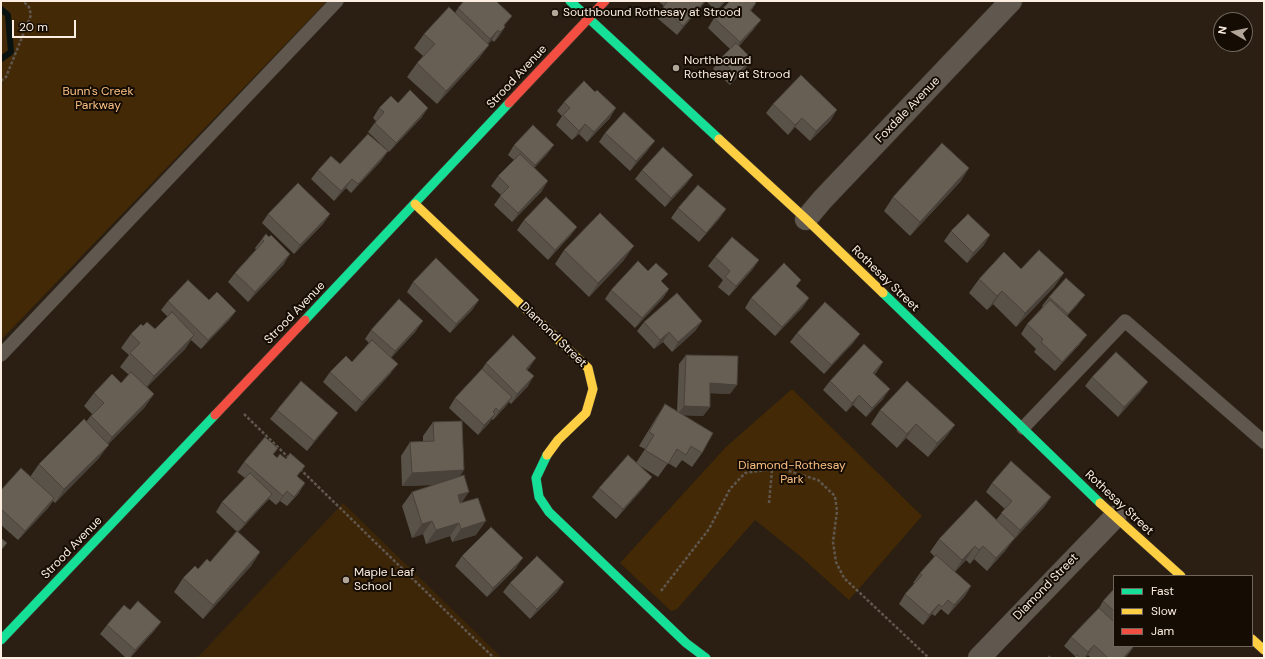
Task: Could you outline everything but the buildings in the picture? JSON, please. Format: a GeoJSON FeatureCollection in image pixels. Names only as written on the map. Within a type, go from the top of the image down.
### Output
{"type":"FeatureCollection","features":[{"type":"Feature","properties":{"kind":"street","name":"Rothesay Street"},"geometry":{"type":"LineString","coordinates":[[570,1],[806,219],[1115,517],[1180,575]]}},
{"type":"Feature","properties":{"kind":"street","name":"Strood Avenue"},"geometry":{"type":"LineString","coordinates":[[1,640],[415,204],[605,1]]}},
{"type":"Feature","properties":{"kind":"street","name":"Foxdale Avenue"},"geometry":{"type":"LineString","coordinates":[[806,219],[823,199],[1011,1]]}},
{"type":"Feature","properties":{"kind":"street","name":"Diamond Street"},"geometry":{"type":"LineString","coordinates":[[415,204],[588,368],[594,389],[586,413],[558,440],[545,458],[536,478],[539,497],[549,512],[648,608],[686,643],[706,658]]}},
{"type":"Feature","properties":{"kind":"street","name":"Diamond Street"},"geometry":{"type":"LineString","coordinates":[[978,658],[1115,517]]}},
{"type":"Feature","properties":{"kind":"street"},"geometry":{"type":"LineString","coordinates":[[1253,640],[1264,650]]}},
{"type":"Feature","properties":{"kind":"lane"},"geometry":{"type":"LineString","coordinates":[[1,355],[338,1]]}},
{"type":"Feature","properties":{"kind":"lane"},"geometry":{"type":"LineString","coordinates":[[1023,428],[1126,321],[1264,442]]}},
{"type":"Feature","properties":{"kind":"path"},"geometry":{"type":"LineString","coordinates":[[1,81],[6,77],[31,15],[29,7],[23,1]]}},
{"type":"Feature","properties":{"kind":"path"},"geometry":{"type":"LineString","coordinates":[[229,400],[291,460]]}},
{"type":"Feature","properties":{"kind":"path"},"geometry":{"type":"LineString","coordinates":[[297,466],[494,658]]}},
{"type":"Feature","properties":{"kind":"path"},"geometry":{"type":"LineString","coordinates":[[648,608],[709,529],[730,489],[745,474],[779,468],[818,480],[835,496],[838,511],[832,542],[836,562],[844,578],[929,658]]}},
{"type":"Feature","properties":{"kind":"path"},"geometry":{"type":"LineString","coordinates":[[768,503],[772,469]]}},
{"type":"Feature","properties":{"kind":"shaded area","name":"Maple Leaf School"},"geometry":{"type":"Polygon","coordinates":[[[343,503],[502,658],[197,658],[343,503]]]}},
{"type":"Feature","properties":{"kind":"green space","name":"Bunn's Creek Parkway"},"geometry":{"type":"Polygon","coordinates":[[[1,1],[327,1],[1,340],[1,1]]]}},
{"type":"Feature","properties":{"kind":"green space","name":"Diamond-Rothesay Park"},"geometry":{"type":"Polygon","coordinates":[[[792,389],[922,516],[849,600],[800,556],[755,520],[677,609],[671,611],[620,563],[726,447],[792,389]]]}},
{"type":"Feature","properties":{"kind":"waterway"},"geometry":{"type":"LineString","coordinates":[[1,9],[8,15],[11,52],[1,59]]}},
{"type":"Feature","properties":{"kind":"traffic: fast"},"geometry":{"type":"LineString","coordinates":[[570,1],[719,139]]}},
{"type":"Feature","properties":{"kind":"traffic: fast"},"geometry":{"type":"LineString","coordinates":[[305,320],[509,103]]}},
{"type":"Feature","properties":{"kind":"traffic: fast"},"geometry":{"type":"LineString","coordinates":[[883,293],[1100,503]]}},
{"type":"Feature","properties":{"kind":"traffic: fast"},"geometry":{"type":"LineString","coordinates":[[1,640],[215,415]]}},
{"type":"Feature","properties":{"kind":"traffic: fast"},"geometry":{"type":"LineString","coordinates":[[547,455],[536,478],[539,497],[549,512],[686,643],[706,658]]}},
{"type":"Feature","properties":{"kind":"traffic: slow"},"geometry":{"type":"LineString","coordinates":[[719,139],[806,219],[883,293]]}},
{"type":"Feature","properties":{"kind":"traffic: slow"},"geometry":{"type":"LineString","coordinates":[[415,204],[588,368],[593,389],[586,413],[558,440],[547,455]]}},
{"type":"Feature","properties":{"kind":"traffic: slow"},"geometry":{"type":"LineString","coordinates":[[1100,503],[1180,575]]}},
{"type":"Feature","properties":{"kind":"traffic: slow"},"geometry":{"type":"LineString","coordinates":[[1253,640],[1264,650]]}},
{"type":"Feature","properties":{"kind":"traffic: jam"},"geometry":{"type":"LineString","coordinates":[[509,103],[605,1]]}},
{"type":"Feature","properties":{"kind":"traffic: jam"},"geometry":{"type":"LineString","coordinates":[[215,415],[305,320]]}},
{"type":"Feature","properties":{"kind":"place","name":"Southbound Rothesay at Strood"},"geometry":{"type":"Point","coordinates":[555,13]}},
{"type":"Feature","properties":{"kind":"place","name":"Northbound Rothesay at Strood"},"geometry":{"type":"Point","coordinates":[676,68]}},
{"type":"Feature","properties":{"kind":"place","name":"Maple Leaf School"},"geometry":{"type":"Point","coordinates":[346,580]}}]}
